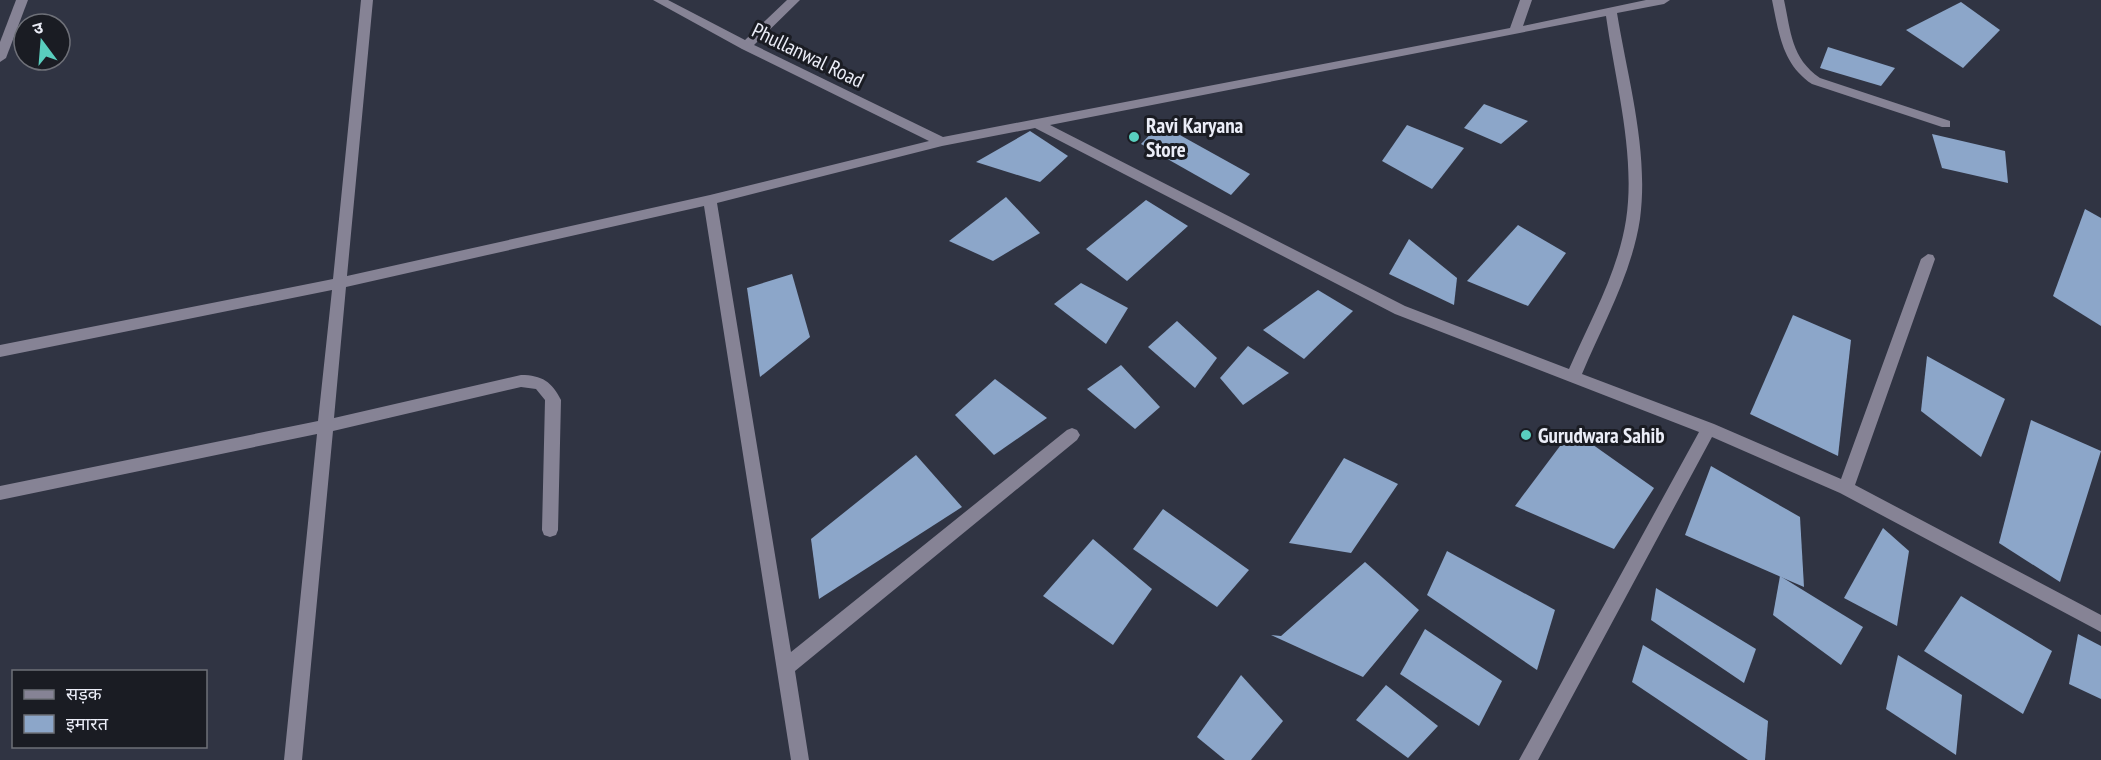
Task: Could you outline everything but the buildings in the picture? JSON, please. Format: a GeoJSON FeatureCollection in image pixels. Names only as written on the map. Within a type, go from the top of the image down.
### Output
{"type":"FeatureCollection","features":[{"type":"Feature","properties":{"kind":"street"},"geometry":{"type":"LineString","coordinates":[[0,58],[22,0]]}},
{"type":"Feature","properties":{"kind":"street"},"geometry":{"type":"LineString","coordinates":[[293,760],[367,0]]}},
{"type":"Feature","properties":{"kind":"street","name":"Phullanwal Road"},"geometry":{"type":"LineString","coordinates":[[659,0],[746,46],[942,142]]}},
{"type":"Feature","properties":{"kind":"street"},"geometry":{"type":"LineString","coordinates":[[746,46],[794,0]]}},
{"type":"Feature","properties":{"kind":"street"},"geometry":{"type":"LineString","coordinates":[[1515,31],[1527,0]]}},
{"type":"Feature","properties":{"kind":"street"},"geometry":{"type":"LineString","coordinates":[[0,351],[341,283],[710,200],[942,142],[1664,0]]}},
{"type":"Feature","properties":{"kind":"street"},"geometry":{"type":"LineString","coordinates":[[1778,0],[1791,57],[1803,74],[1816,81],[1946,124]]}},
{"type":"Feature","properties":{"kind":"street"},"geometry":{"type":"LineString","coordinates":[[1573,378],[1622,258],[1633,219],[1634,176],[1611,10]]}},
{"type":"Feature","properties":{"kind":"street"},"geometry":{"type":"LineString","coordinates":[[1035,123],[1400,310],[1710,429],[1846,488],[2101,624]]}},
{"type":"Feature","properties":{"kind":"street"},"geometry":{"type":"LineString","coordinates":[[710,200],[800,760]]}},
{"type":"Feature","properties":{"kind":"street"},"geometry":{"type":"LineString","coordinates":[[1846,488],[1928,259]]}},
{"type":"Feature","properties":{"kind":"street"},"geometry":{"type":"LineString","coordinates":[[0,493],[326,426],[521,381],[536,381],[547,387],[552,400],[550,531]]}},
{"type":"Feature","properties":{"kind":"street"},"geometry":{"type":"LineString","coordinates":[[1528,760],[1710,429]]}},
{"type":"Feature","properties":{"kind":"street"},"geometry":{"type":"LineString","coordinates":[[786,667],[1072,435]]}},
{"type":"Feature","properties":{"kind":"place","name":"Ravi Karyana Store"},"geometry":{"type":"Point","coordinates":[1134,137]}},
{"type":"Feature","properties":{"kind":"place","name":"Gurudwara Sahib"},"geometry":{"type":"Point","coordinates":[1526,435]}}]}
